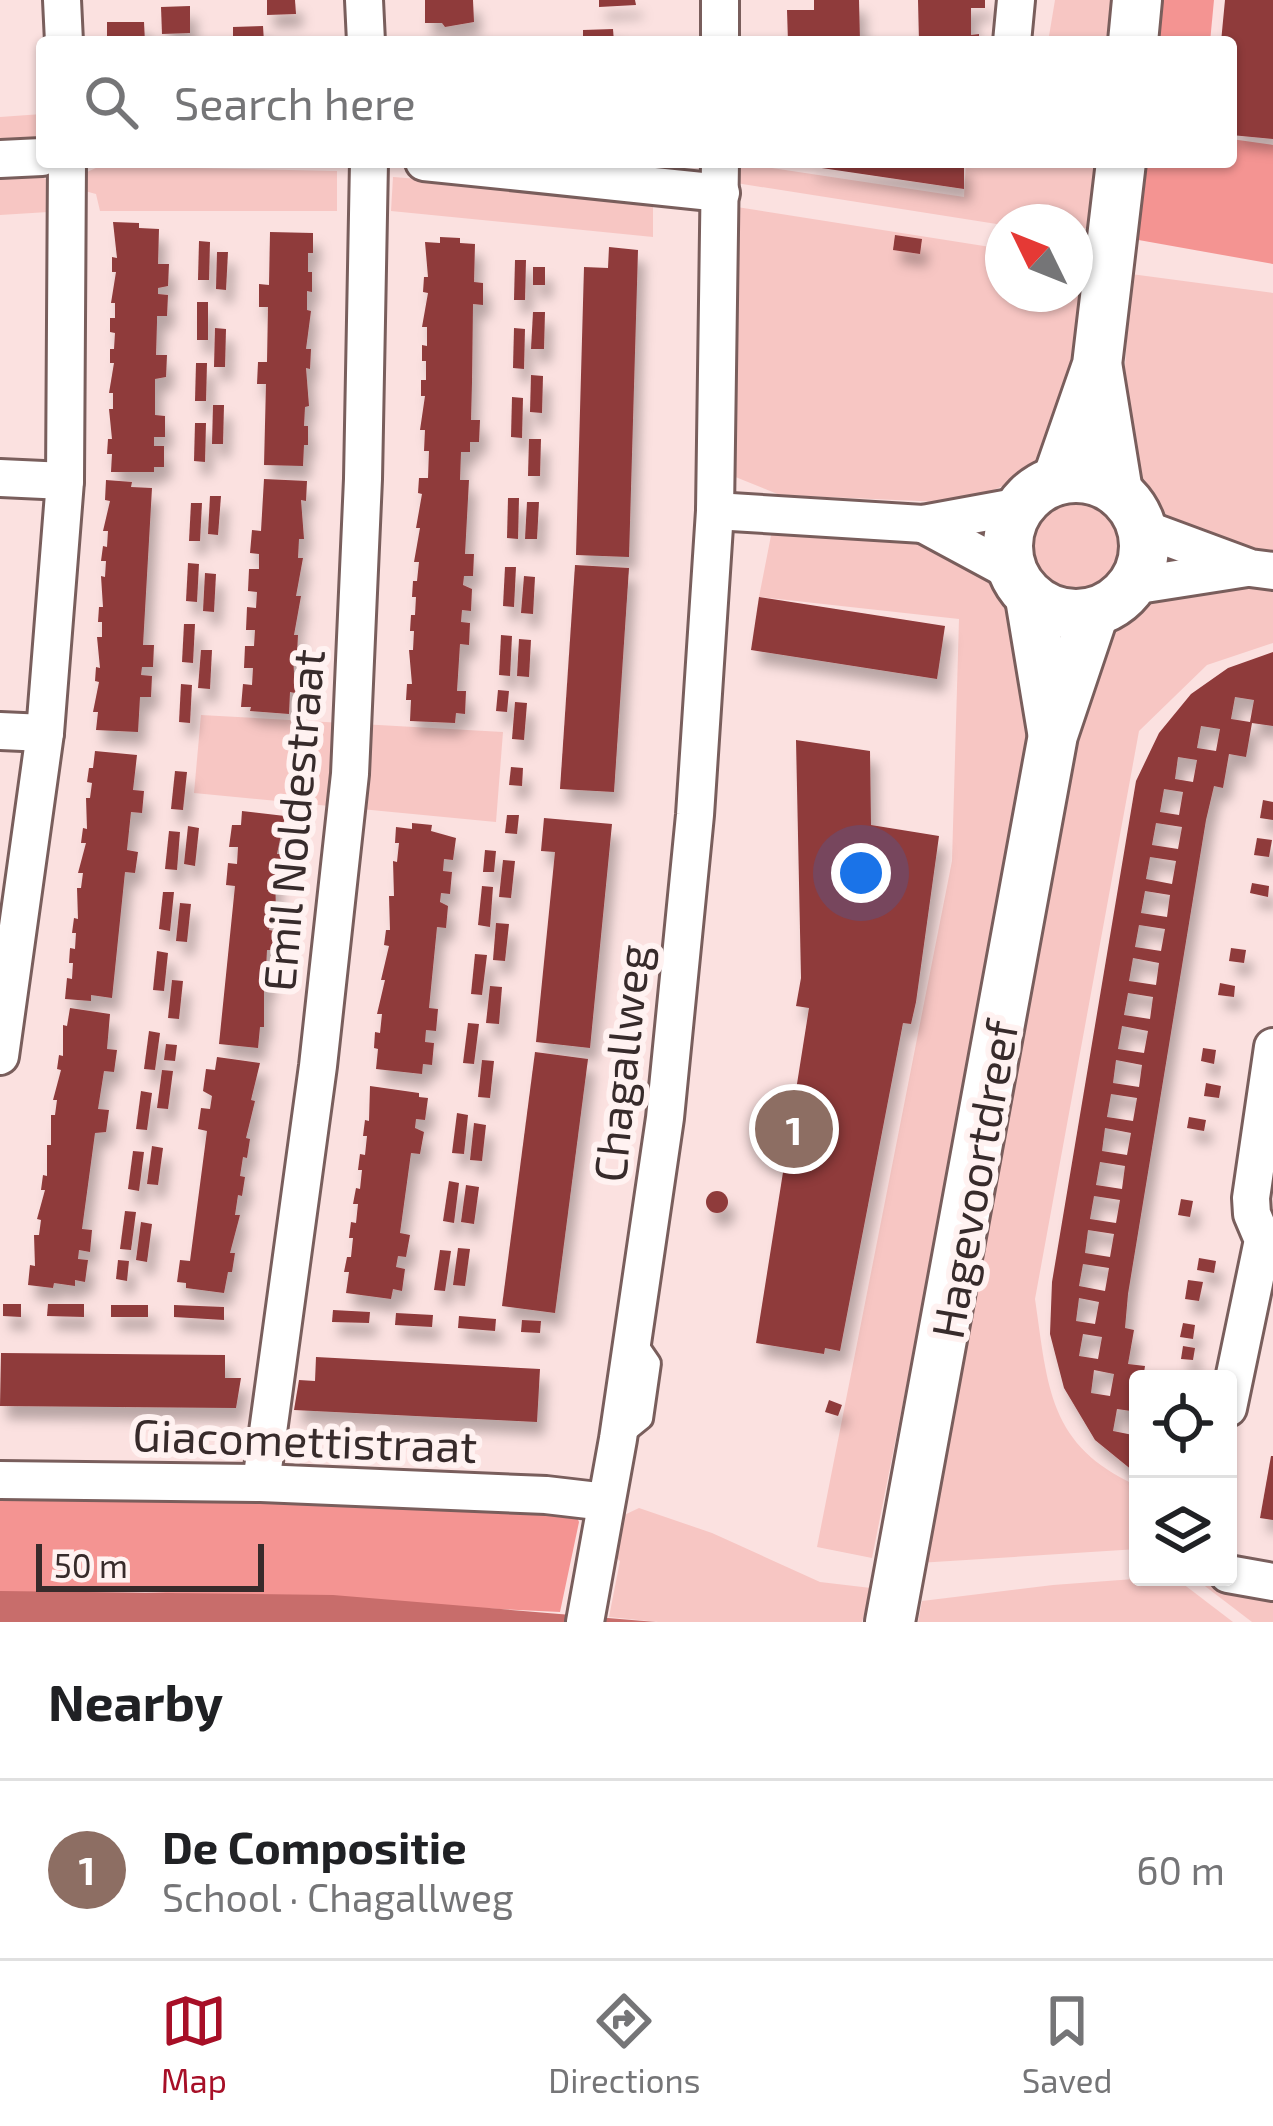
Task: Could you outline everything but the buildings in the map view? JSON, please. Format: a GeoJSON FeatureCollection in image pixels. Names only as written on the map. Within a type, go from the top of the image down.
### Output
{"type":"FeatureCollection","features":[{"type":"Feature","properties":{"kind":"main road"},"geometry":{"type":"LineString","coordinates":[[1134,36],[1137,0]]}},
{"type":"Feature","properties":{"kind":"main road"},"geometry":{"type":"LineString","coordinates":[[1097,365],[1141,568],[1113,599],[1072,615],[1049,610],[1021,585],[1007,549],[1010,526],[1039,493],[1097,365],[1120,168]]}},
{"type":"Feature","properties":{"kind":"main road"},"geometry":{"type":"LineString","coordinates":[[1039,493],[1078,478],[1099,481],[1130,510]]}},
{"type":"Feature","properties":{"kind":"main road","name":"Hagevoortdreef"},"geometry":{"type":"LineString","coordinates":[[1021,585],[1053,735]]}},
{"type":"Feature","properties":{"kind":"main road","name":"Hagevoortdreef"},"geometry":{"type":"LineString","coordinates":[[890,1622],[1053,735],[1113,599]]}},
{"type":"Feature","properties":{"kind":"street"},"geometry":{"type":"LineString","coordinates":[[62,0],[64,36]]}},
{"type":"Feature","properties":{"kind":"street"},"geometry":{"type":"LineString","coordinates":[[364,0],[366,36]]}},
{"type":"Feature","properties":{"kind":"street"},"geometry":{"type":"LineString","coordinates":[[720,0],[720,36]]}},
{"type":"Feature","properties":{"kind":"street"},"geometry":{"type":"LineString","coordinates":[[1013,36],[1016,0]]}},
{"type":"Feature","properties":{"kind":"street"},"geometry":{"type":"LineString","coordinates":[[0,159],[36,157]]}},
{"type":"Feature","properties":{"kind":"street"},"geometry":{"type":"LineString","coordinates":[[0,1056],[3,998],[45,733],[64,481],[67,168]]}},
{"type":"Feature","properties":{"kind":"street","name":"Emil Noldestraat"},"geometry":{"type":"LineString","coordinates":[[261,1483],[318,1066],[350,774],[363,479],[369,168]]}},
{"type":"Feature","properties":{"kind":"street"},"geometry":{"type":"LineString","coordinates":[[542,168],[720,177]]}},
{"type":"Feature","properties":{"kind":"street","name":"Chagallweg"},"geometry":{"type":"LineString","coordinates":[[585,1622],[618,1439],[671,1065],[715,511],[720,177]]}},
{"type":"Feature","properties":{"kind":"street"},"geometry":{"type":"LineString","coordinates":[[0,478],[64,481]]}},
{"type":"Feature","properties":{"kind":"street"},"geometry":{"type":"LineString","coordinates":[[715,511],[923,524],[1039,493]]}},
{"type":"Feature","properties":{"kind":"street"},"geometry":{"type":"LineString","coordinates":[[1130,510],[1262,570]]}},
{"type":"Feature","properties":{"kind":"street"},"geometry":{"type":"LineString","coordinates":[[923,524],[1021,585]]}},
{"type":"Feature","properties":{"kind":"street"},"geometry":{"type":"LineString","coordinates":[[1113,599],[1262,570]]}},
{"type":"Feature","properties":{"kind":"street"},"geometry":{"type":"LineString","coordinates":[[0,731],[45,733]]}},
{"type":"Feature","properties":{"kind":"street"},"geometry":{"type":"LineString","coordinates":[[1237,1370],[1268,1240],[1252,1214],[1251,1198],[1273,1047]]}},
{"type":"Feature","properties":{"kind":"street","name":"Giacomettistraat"},"geometry":{"type":"LineString","coordinates":[[0,1480],[261,1483],[546,1495],[606,1502]]}},
{"type":"Feature","properties":{"kind":"street"},"geometry":{"type":"LineString","coordinates":[[1237,1576],[1273,1582]]}},
{"type":"Feature","properties":{"kind":"shaded area"},"geometry":{"type":"Polygon","coordinates":[[[1055,0],[1115,0],[1112,36],[1049,36],[1055,0]]]}},
{"type":"Feature","properties":{"kind":"shaded area"},"geometry":{"type":"Polygon","coordinates":[[[1153,0],[1214,0],[1211,36],[1149,36],[1153,0]]]}},
{"type":"Feature","properties":{"kind":"shaded area"},"geometry":{"type":"Polygon","coordinates":[[[36,114],[36,142],[0,144],[0,117],[36,114]]]}},
{"type":"Feature","properties":{"kind":"shaded area"},"geometry":{"type":"Polygon","coordinates":[[[1237,140],[1273,145],[1273,264],[1133,239],[1136,168],[1237,168],[1237,140]]]}},
{"type":"Feature","properties":{"kind":"shaded area"},"geometry":{"type":"Polygon","coordinates":[[[96,168],[337,171],[337,211],[100,211],[96,194],[81,190],[85,173],[96,168]]]}},
{"type":"Feature","properties":{"kind":"shaded area"},"geometry":{"type":"Polygon","coordinates":[[[734,168],[773,168],[964,197],[966,168],[1099,168],[1093,229],[1093,204],[985,204],[985,222],[736,183],[734,168]]]}},
{"type":"Feature","properties":{"kind":"shaded area"},"geometry":{"type":"Polygon","coordinates":[[[33,172],[49,181],[48,212],[0,215],[0,175],[33,172]]]}},
{"type":"Feature","properties":{"kind":"shaded area"},"geometry":{"type":"Polygon","coordinates":[[[393,177],[653,197],[653,237],[391,211],[393,177]]]}},
{"type":"Feature","properties":{"kind":"shaded area"},"geometry":{"type":"Polygon","coordinates":[[[737,207],[985,246],[985,312],[1081,312],[1075,372],[1054,442],[1016,480],[965,503],[780,495],[733,476],[737,207]]]}},
{"type":"Feature","properties":{"kind":"shaded area"},"geometry":{"type":"Polygon","coordinates":[[[1131,274],[1273,293],[1273,553],[1231,546],[1178,527],[1139,486],[1120,445],[1131,274]]]}},
{"type":"Feature","properties":{"kind":"shaded area"},"geometry":{"type":"Polygon","coordinates":[[[1074,494],[1108,508],[1122,542],[1108,576],[1074,590],[1040,576],[1026,542],[1040,508],[1074,494]]]}},
{"type":"Feature","properties":{"kind":"shaded area"},"geometry":{"type":"Polygon","coordinates":[[[775,515],[930,542],[993,579],[1022,620],[1030,766],[872,1558],[817,1547],[952,861],[959,619],[759,597],[775,515]]]}},
{"type":"Feature","properties":{"kind":"shaded area"},"geometry":{"type":"Polygon","coordinates":[[[1250,587],[1273,590],[1273,643],[1207,665],[1139,731],[1035,1299],[1050,1386],[1069,1432],[1086,1452],[1129,1481],[1129,1550],[918,1563],[1073,713],[1104,631],[1151,601],[1250,587]]]}},
{"type":"Feature","properties":{"kind":"shaded area"},"geometry":{"type":"Polygon","coordinates":[[[201,715],[503,732],[496,822],[194,793],[201,715]]]}},
{"type":"Feature","properties":{"kind":"shaded area"},"geometry":{"type":"Polygon","coordinates":[[[0,1492],[572,1505],[579,1522],[560,1612],[145,1592],[0,1594],[0,1492]]]}},
{"type":"Feature","properties":{"kind":"shaded area"},"geometry":{"type":"Polygon","coordinates":[[[639,1508],[712,1533],[820,1582],[871,1588],[862,1622],[658,1622],[609,1617],[620,1561],[609,1551],[620,1517],[639,1508]]]}},
{"type":"Feature","properties":{"kind":"shaded area"},"geometry":{"type":"Polygon","coordinates":[[[1129,1580],[1129,1586],[1186,1586],[1233,1622],[918,1622],[922,1601],[1129,1580]]]}},
{"type":"Feature","properties":{"kind":"shaded area"},"geometry":{"type":"Polygon","coordinates":[[[1205,1586],[1273,1595],[1273,1622],[1252,1622],[1205,1586]]]}},
{"type":"Feature","properties":{"kind":"shaded area"},"geometry":{"type":"Polygon","coordinates":[[[0,1591],[333,1595],[656,1622],[0,1622],[0,1591]]]}},
{"type":"Feature","properties":{"kind":"place","name":"De Compositie"},"geometry":{"type":"Point","coordinates":[794,1129]}}]}
